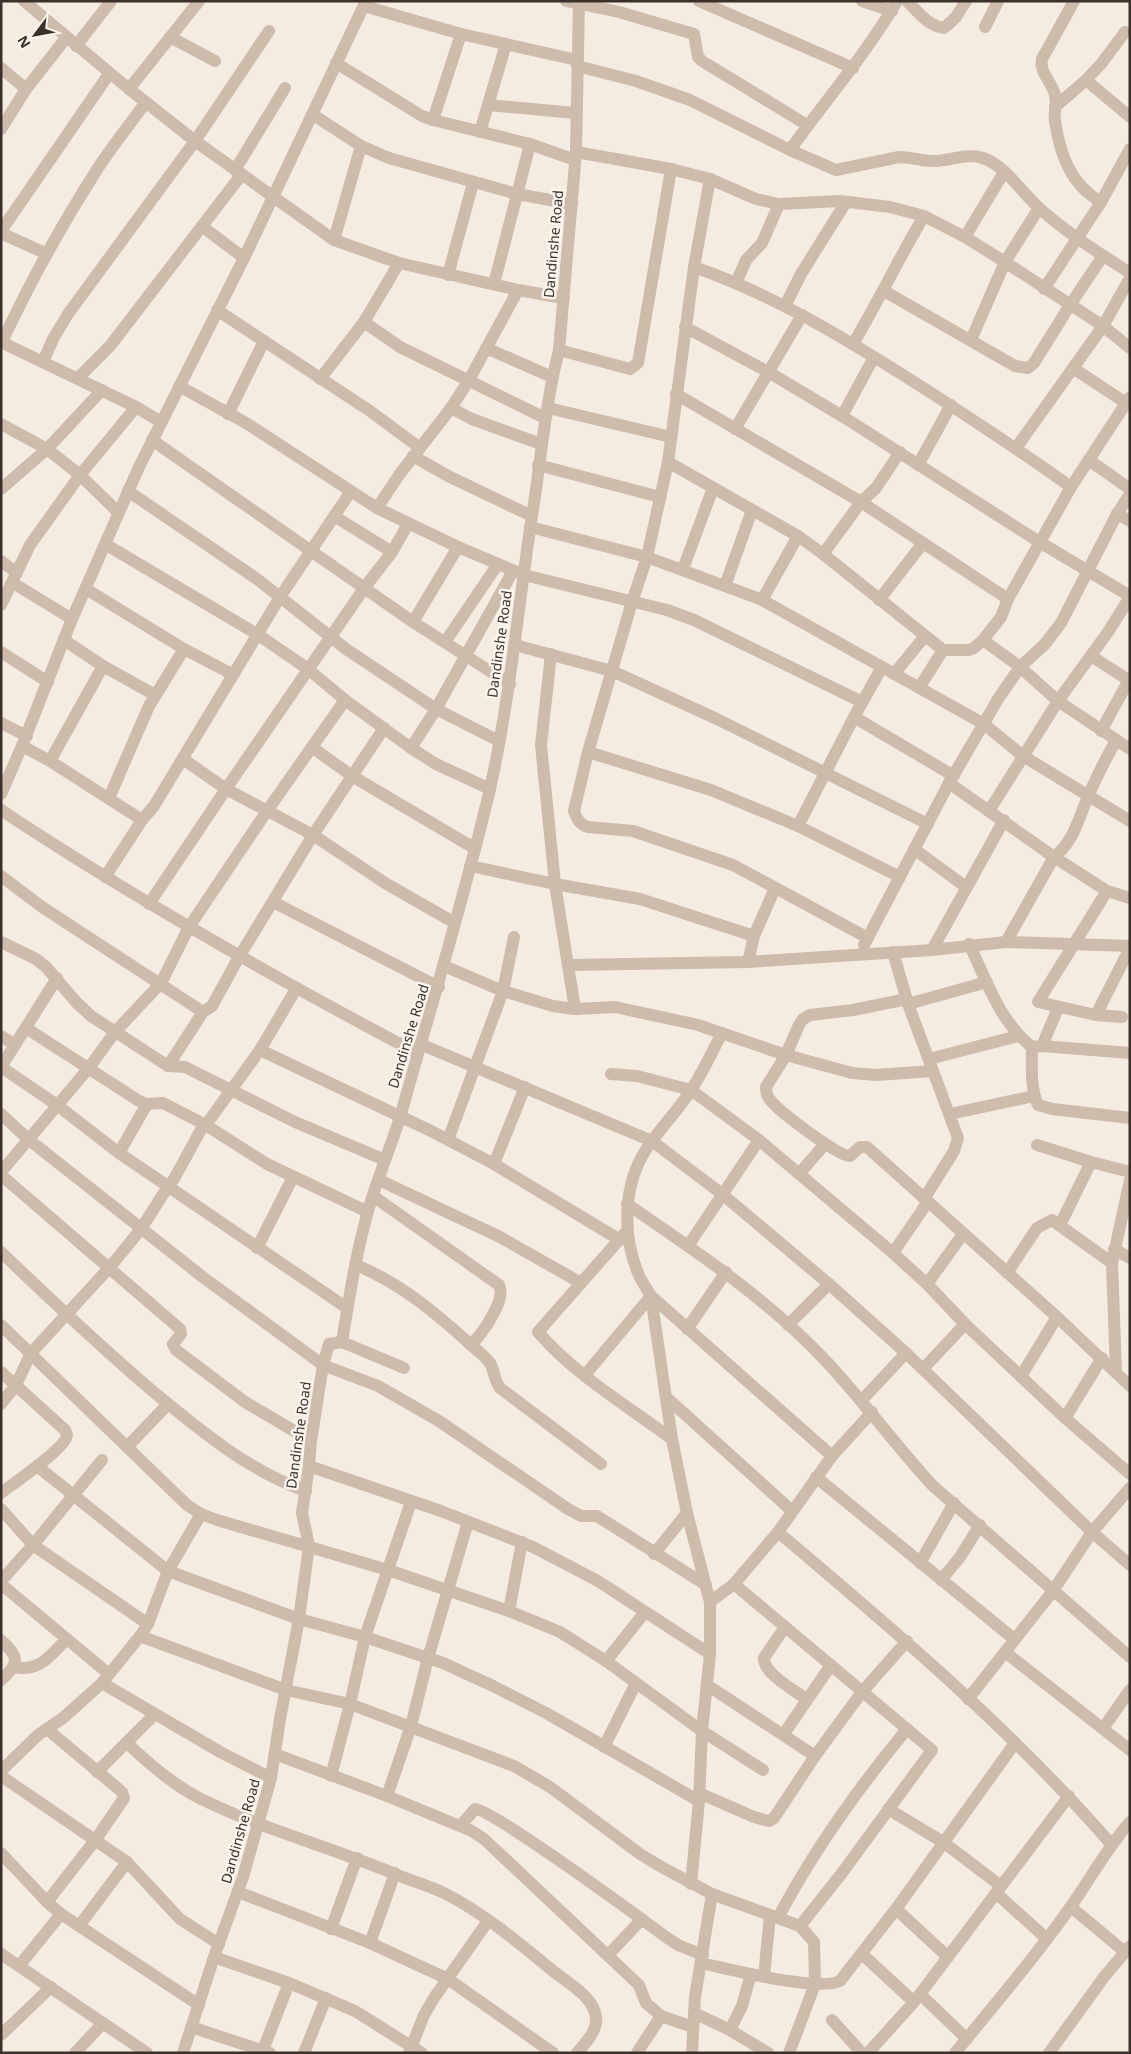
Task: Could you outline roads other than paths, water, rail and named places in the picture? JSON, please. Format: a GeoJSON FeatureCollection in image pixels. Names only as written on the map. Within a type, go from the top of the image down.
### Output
{"type":"FeatureCollection","features":[{"type":"Feature","properties":{"kind":"street"},"geometry":{"type":"LineString","coordinates":[[24,1],[109,74],[195,141],[334,240],[399,263],[518,290],[564,298]]}},
{"type":"Feature","properties":{"kind":"street"},"geometry":{"type":"LineString","coordinates":[[2,127],[26,89],[111,1]]}},
{"type":"Feature","properties":{"kind":"street"},"geometry":{"type":"LineString","coordinates":[[129,89],[199,1]]}},
{"type":"Feature","properties":{"kind":"street"},"geometry":{"type":"LineString","coordinates":[[566,1],[620,12],[694,34],[698,57],[702,61],[808,125]]}},
{"type":"Feature","properties":{"kind":"street"},"geometry":{"type":"LineString","coordinates":[[698,1],[852,68]]}},
{"type":"Feature","properties":{"kind":"street"},"geometry":{"type":"LineString","coordinates":[[790,150],[852,68],[895,6],[862,1]]}},
{"type":"Feature","properties":{"kind":"street"},"geometry":{"type":"LineString","coordinates":[[907,1],[929,22],[936,27],[944,28],[956,17],[966,1]]}},
{"type":"Feature","properties":{"kind":"street"},"geometry":{"type":"LineString","coordinates":[[985,27],[998,1]]}},
{"type":"Feature","properties":{"kind":"street"},"geometry":{"type":"LineString","coordinates":[[1072,2],[1041,64],[1056,95],[1055,122],[1064,159],[1076,182],[1086,194],[1101,202]]}},
{"type":"Feature","properties":{"kind":"street"},"geometry":{"type":"LineString","coordinates":[[2,790],[24,741],[72,619],[128,491],[244,258],[365,3],[461,34],[577,63],[690,100],[790,150],[836,170],[899,157],[934,161],[967,156],[981,157],[994,163],[1039,208],[1076,238],[1130,273]]}},
{"type":"Feature","properties":{"kind":"street","name":"Dandinshe Road"},"geometry":{"type":"LineString","coordinates":[[184,2053],[198,2004],[238,1892],[271,1778],[299,1619],[309,1546],[302,1513],[323,1364],[329,1344],[342,1342],[347,1308],[368,1212],[400,1117],[418,1048],[439,987],[490,789],[500,741],[515,645],[519,573],[531,521],[546,413],[559,350],[576,156],[579,3]]}},
{"type":"Feature","properties":{"kind":"street"},"geometry":{"type":"LineString","coordinates":[[43,362],[52,339],[68,314],[195,141],[269,31]]}},
{"type":"Feature","properties":{"kind":"street"},"geometry":{"type":"LineString","coordinates":[[1055,107],[1086,80],[1126,32]]}},
{"type":"Feature","properties":{"kind":"street"},"geometry":{"type":"LineString","coordinates":[[433,120],[461,34]]}},
{"type":"Feature","properties":{"kind":"street"},"geometry":{"type":"LineString","coordinates":[[170,38],[215,61]]}},
{"type":"Feature","properties":{"kind":"street"},"geometry":{"type":"LineString","coordinates":[[480,132],[506,44]]}},
{"type":"Feature","properties":{"kind":"street"},"geometry":{"type":"LineString","coordinates":[[336,63],[414,111],[433,120],[576,156],[671,169],[710,179],[756,200],[779,204],[846,202],[890,207],[924,216],[965,237],[1005,262],[1103,326],[1130,348]]}},
{"type":"Feature","properties":{"kind":"street"},"geometry":{"type":"LineString","coordinates":[[1,68],[26,89]]}},
{"type":"Feature","properties":{"kind":"street"},"geometry":{"type":"LineString","coordinates":[[47,254],[1,232],[109,74]]}},
{"type":"Feature","properties":{"kind":"street"},"geometry":{"type":"LineString","coordinates":[[1086,80],[1130,117]]}},
{"type":"Feature","properties":{"kind":"street"},"geometry":{"type":"LineString","coordinates":[[78,378],[110,346],[203,226],[238,172],[285,88]]}},
{"type":"Feature","properties":{"kind":"street"},"geometry":{"type":"LineString","coordinates":[[146,102],[99,167],[27,289],[2,342],[136,407],[161,422]]}},
{"type":"Feature","properties":{"kind":"street"},"geometry":{"type":"LineString","coordinates":[[488,105],[576,113]]}},
{"type":"Feature","properties":{"kind":"street"},"geometry":{"type":"LineString","coordinates":[[312,114],[361,146],[389,158],[517,194],[572,204]]}},
{"type":"Feature","properties":{"kind":"street"},"geometry":{"type":"LineString","coordinates":[[494,284],[530,144]]}},
{"type":"Feature","properties":{"kind":"street"},"geometry":{"type":"LineString","coordinates":[[334,240],[361,146]]}},
{"type":"Feature","properties":{"kind":"street"},"geometry":{"type":"LineString","coordinates":[[1044,289],[1101,202],[1130,149]]}},
{"type":"Feature","properties":{"kind":"street"},"geometry":{"type":"LineString","coordinates":[[559,350],[630,369],[638,363],[671,169]]}},
{"type":"Feature","properties":{"kind":"street"},"geometry":{"type":"LineString","coordinates":[[965,237],[1004,172]]}},
{"type":"Feature","properties":{"kind":"street"},"geometry":{"type":"LineString","coordinates":[[710,179],[685,327],[668,462],[647,557],[588,752],[574,811],[582,825],[634,831],[733,865],[868,938]]}},
{"type":"Feature","properties":{"kind":"street"},"geometry":{"type":"LineString","coordinates":[[448,275],[474,182]]}},
{"type":"Feature","properties":{"kind":"street"},"geometry":{"type":"LineString","coordinates":[[785,306],[801,274],[846,202]]}},
{"type":"Feature","properties":{"kind":"street"},"geometry":{"type":"LineString","coordinates":[[736,283],[746,260],[762,243],[779,204]]}},
{"type":"Feature","properties":{"kind":"street"},"geometry":{"type":"LineString","coordinates":[[971,340],[1005,262],[1039,208]]}},
{"type":"Feature","properties":{"kind":"street"},"geometry":{"type":"LineString","coordinates":[[853,344],[924,216]]}},
{"type":"Feature","properties":{"kind":"street"},"geometry":{"type":"LineString","coordinates":[[203,226],[244,258]]}},
{"type":"Feature","properties":{"kind":"street"},"geometry":{"type":"LineString","coordinates":[[884,291],[1015,366],[1028,368],[1034,363],[1103,256]]}},
{"type":"Feature","properties":{"kind":"street"},"geometry":{"type":"LineString","coordinates":[[320,379],[364,322],[399,263]]}},
{"type":"Feature","properties":{"kind":"street"},"geometry":{"type":"LineString","coordinates":[[694,267],[736,283],[785,306],[853,344],[951,405],[1071,487]]}},
{"type":"Feature","properties":{"kind":"street"},"geometry":{"type":"LineString","coordinates":[[1016,448],[1103,326],[1130,278]]}},
{"type":"Feature","properties":{"kind":"street"},"geometry":{"type":"LineString","coordinates":[[377,508],[416,452],[451,408],[518,290]]}},
{"type":"Feature","properties":{"kind":"street"},"geometry":{"type":"LineString","coordinates":[[217,310],[320,379],[448,476],[531,521],[683,569],[762,600],[984,724],[1023,756],[1130,821]]}},
{"type":"Feature","properties":{"kind":"street"},"geometry":{"type":"LineString","coordinates":[[735,429],[770,373],[802,315]]}},
{"type":"Feature","properties":{"kind":"street"},"geometry":{"type":"LineString","coordinates":[[364,322],[400,347],[468,380],[546,413],[671,437]]}},
{"type":"Feature","properties":{"kind":"street"},"geometry":{"type":"LineString","coordinates":[[685,327],[770,373],[842,416],[1041,543],[1130,597],[1091,656],[1058,701],[989,811]]}},
{"type":"Feature","properties":{"kind":"street"},"geometry":{"type":"LineString","coordinates":[[228,414],[264,341]]}},
{"type":"Feature","properties":{"kind":"street"},"geometry":{"type":"LineString","coordinates":[[486,348],[552,377]]}},
{"type":"Feature","properties":{"kind":"street"},"geometry":{"type":"LineString","coordinates":[[842,416],[874,357]]}},
{"type":"Feature","properties":{"kind":"street"},"geometry":{"type":"LineString","coordinates":[[668,462],[798,536],[943,650],[969,650],[983,640],[1001,617],[1008,599],[1071,487],[1128,400],[1073,368]]}},
{"type":"Feature","properties":{"kind":"street"},"geometry":{"type":"LineString","coordinates":[[179,386],[246,423],[377,508],[408,524],[519,573],[667,610],[694,620],[862,702]]}},
{"type":"Feature","properties":{"kind":"street"},"geometry":{"type":"LineString","coordinates":[[2,488],[47,449],[102,390]]}},
{"type":"Feature","properties":{"kind":"street"},"geometry":{"type":"LineString","coordinates":[[676,394],[861,502],[1008,599]]}},
{"type":"Feature","properties":{"kind":"street"},"geometry":{"type":"LineString","coordinates":[[918,464],[951,405]]}},
{"type":"Feature","properties":{"kind":"street"},"geometry":{"type":"LineString","coordinates":[[1,605],[30,545],[80,475],[136,407]]}},
{"type":"Feature","properties":{"kind":"street"},"geometry":{"type":"LineString","coordinates":[[451,408],[472,419],[541,444]]}},
{"type":"Feature","properties":{"kind":"street"},"geometry":{"type":"LineString","coordinates":[[1,424],[47,449],[80,475],[119,513]]}},
{"type":"Feature","properties":{"kind":"street"},"geometry":{"type":"LineString","coordinates":[[152,440],[413,622],[510,684]]}},
{"type":"Feature","properties":{"kind":"street"},"geometry":{"type":"LineString","coordinates":[[823,554],[861,502],[876,488],[900,452]]}},
{"type":"Feature","properties":{"kind":"street"},"geometry":{"type":"LineString","coordinates":[[1089,460],[1130,489]]}},
{"type":"Feature","properties":{"kind":"street"},"geometry":{"type":"LineString","coordinates":[[538,465],[660,497]]}},
{"type":"Feature","properties":{"kind":"street"},"geometry":{"type":"LineString","coordinates":[[683,569],[713,488]]}},
{"type":"Feature","properties":{"kind":"street"},"geometry":{"type":"LineString","coordinates":[[128,491],[280,597],[331,637],[436,709],[500,741]]}},
{"type":"Feature","properties":{"kind":"street"},"geometry":{"type":"LineString","coordinates":[[105,878],[142,820],[154,806],[232,674],[309,551],[351,491]]}},
{"type":"Feature","properties":{"kind":"street"},"geometry":{"type":"LineString","coordinates":[[859,954],[952,779],[1006,686],[1020,667],[1045,644],[1057,628],[1117,514],[1130,494]]}},
{"type":"Feature","properties":{"kind":"street"},"geometry":{"type":"LineString","coordinates":[[725,586],[752,510]]}},
{"type":"Feature","properties":{"kind":"street"},"geometry":{"type":"LineString","coordinates":[[1117,514],[1130,521]]}},
{"type":"Feature","properties":{"kind":"street"},"geometry":{"type":"LineString","coordinates":[[334,516],[392,552]]}},
{"type":"Feature","properties":{"kind":"street"},"geometry":{"type":"LineString","coordinates":[[148,904],[308,669],[365,587],[392,552],[408,524]]}},
{"type":"Feature","properties":{"kind":"street"},"geometry":{"type":"LineString","coordinates":[[762,600],[798,536]]}},
{"type":"Feature","properties":{"kind":"street"},"geometry":{"type":"LineString","coordinates":[[879,600],[923,543]]}},
{"type":"Feature","properties":{"kind":"street"},"geometry":{"type":"LineString","coordinates":[[105,544],[257,634],[308,669],[345,700],[411,748],[436,764],[490,789]]}},
{"type":"Feature","properties":{"kind":"street"},"geometry":{"type":"LineString","coordinates":[[413,622],[458,547]]}},
{"type":"Feature","properties":{"kind":"street"},"geometry":{"type":"LineString","coordinates":[[1,561],[15,578],[72,619]]}},
{"type":"Feature","properties":{"kind":"street"},"geometry":{"type":"LineString","coordinates":[[445,642],[498,564]]}},
{"type":"Feature","properties":{"kind":"street"},"geometry":{"type":"LineString","coordinates":[[411,748],[436,709],[465,656],[519,573]]}},
{"type":"Feature","properties":{"kind":"street"},"geometry":{"type":"LineString","coordinates":[[86,589],[184,648],[232,674]]}},
{"type":"Feature","properties":{"kind":"street"},"geometry":{"type":"LineString","coordinates":[[894,674],[925,636]]}},
{"type":"Feature","properties":{"kind":"street"},"geometry":{"type":"LineString","coordinates":[[64,640],[103,666],[154,695]]}},
{"type":"Feature","properties":{"kind":"street"},"geometry":{"type":"LineString","coordinates":[[983,640],[1020,667],[1058,701],[1130,749]]}},
{"type":"Feature","properties":{"kind":"street"},"geometry":{"type":"LineString","coordinates":[[515,645],[612,671],[717,719],[928,824]]}},
{"type":"Feature","properties":{"kind":"street"},"geometry":{"type":"LineString","coordinates":[[109,798],[154,695],[184,648]]}},
{"type":"Feature","properties":{"kind":"street"},"geometry":{"type":"LineString","coordinates":[[919,688],[943,650]]}},
{"type":"Feature","properties":{"kind":"street"},"geometry":{"type":"LineString","coordinates":[[1,652],[48,682]]}},
{"type":"Feature","properties":{"kind":"street"},"geometry":{"type":"LineString","coordinates":[[551,654],[541,745],[555,884],[575,1009]]}},
{"type":"Feature","properties":{"kind":"street"},"geometry":{"type":"LineString","coordinates":[[1091,656],[1129,680],[1101,730]]}},
{"type":"Feature","properties":{"kind":"street"},"geometry":{"type":"LineString","coordinates":[[50,761],[103,666]]}},
{"type":"Feature","properties":{"kind":"street"},"geometry":{"type":"LineString","coordinates":[[798,826],[882,667]]}},
{"type":"Feature","properties":{"kind":"street"},"geometry":{"type":"LineString","coordinates":[[311,1441],[245,1402],[176,1350],[173,1344],[181,1334],[180,1329],[1,1174],[28,1139],[88,1069],[115,1032],[161,983],[190,927],[267,811],[345,700]]}},
{"type":"Feature","properties":{"kind":"street"},"geometry":{"type":"LineString","coordinates":[[854,717],[952,779],[989,811],[1054,857],[1107,891],[1130,898]]}},
{"type":"Feature","properties":{"kind":"street"},"geometry":{"type":"LineString","coordinates":[[1,723],[50,761],[142,820]]}},
{"type":"Feature","properties":{"kind":"street"},"geometry":{"type":"LineString","coordinates":[[168,1066],[204,1012],[212,1006],[313,835],[384,728]]}},
{"type":"Feature","properties":{"kind":"street"},"geometry":{"type":"LineString","coordinates":[[1006,942],[1054,857],[1071,839],[1088,796],[1116,740]]}},
{"type":"Feature","properties":{"kind":"street"},"geometry":{"type":"LineString","coordinates":[[312,748],[352,776],[474,848]]}},
{"type":"Feature","properties":{"kind":"street"},"geometry":{"type":"LineString","coordinates":[[588,752],[711,790],[798,826],[900,876]]}},
{"type":"Feature","properties":{"kind":"street"},"geometry":{"type":"LineString","coordinates":[[183,759],[226,789],[313,835],[385,882],[455,923]]}},
{"type":"Feature","properties":{"kind":"street"},"geometry":{"type":"LineString","coordinates":[[1,810],[105,878],[296,989],[418,1048],[475,1065],[525,1088],[652,1140],[722,1194],[829,1284],[906,1353],[1092,1532],[1130,1565]]}},
{"type":"Feature","properties":{"kind":"street"},"geometry":{"type":"LineString","coordinates":[[932,950],[1004,820]]}},
{"type":"Feature","properties":{"kind":"street"},"geometry":{"type":"LineString","coordinates":[[914,850],[966,887]]}},
{"type":"Feature","properties":{"kind":"street"},"geometry":{"type":"LineString","coordinates":[[470,866],[640,899],[754,936]]}},
{"type":"Feature","properties":{"kind":"street"},"geometry":{"type":"LineString","coordinates":[[1,876],[42,907],[204,1012]]}},
{"type":"Feature","properties":{"kind":"street"},"geometry":{"type":"LineString","coordinates":[[748,962],[754,936],[775,888]]}},
{"type":"Feature","properties":{"kind":"street"},"geometry":{"type":"LineString","coordinates":[[1107,891],[1038,1000],[1040,1004],[1058,1008],[1096,1015],[1122,1017]]}},
{"type":"Feature","properties":{"kind":"street"},"geometry":{"type":"LineString","coordinates":[[273,902],[439,987]]}},
{"type":"Feature","properties":{"kind":"street"},"geometry":{"type":"LineString","coordinates":[[448,1140],[503,991],[514,937]]}},
{"type":"Feature","properties":{"kind":"street"},"geometry":{"type":"LineString","coordinates":[[1,942],[36,959],[57,978],[77,1003],[91,1016],[168,1066],[185,1067],[295,1122],[385,1160]]}},
{"type":"Feature","properties":{"kind":"street"},"geometry":{"type":"LineString","coordinates":[[568,965],[748,962],[932,950],[969,944],[1006,942],[1130,947],[1096,1015]]}},
{"type":"Feature","properties":{"kind":"street"},"geometry":{"type":"LineString","coordinates":[[969,944],[1004,1018],[1018,1036],[1037,1047],[1130,1053]]}},
{"type":"Feature","properties":{"kind":"street"},"geometry":{"type":"LineString","coordinates":[[893,952],[907,1001],[957,1132],[958,1143],[926,1201],[893,1253]]}},
{"type":"Feature","properties":{"kind":"street"},"geometry":{"type":"LineString","coordinates":[[444,966],[503,991],[553,1006],[575,1009],[615,1007],[698,1025],[786,1055],[852,1073],[876,1075],[931,1065],[1018,1036]]}},
{"type":"Feature","properties":{"kind":"street"},"geometry":{"type":"LineString","coordinates":[[57,978],[1,1067],[257,1248],[347,1308]]}},
{"type":"Feature","properties":{"kind":"street"},"geometry":{"type":"LineString","coordinates":[[987,982],[907,1001],[810,1015],[803,1019],[799,1025],[786,1055],[769,1080],[766,1094],[770,1100],[825,1144],[847,1156],[860,1147],[866,1147],[1057,1317],[1130,1386]]}},
{"type":"Feature","properties":{"kind":"street"},"geometry":{"type":"LineString","coordinates":[[1,1404],[16,1385],[31,1354],[110,1267],[141,1229],[174,1179],[204,1124],[208,1122],[230,1089],[236,1085],[260,1050],[296,989]]}},
{"type":"Feature","properties":{"kind":"street"},"geometry":{"type":"LineString","coordinates":[[1058,1008],[1037,1047],[1032,1077],[1034,1096],[1038,1105],[1043,1108],[1130,1118]]}},
{"type":"Feature","properties":{"kind":"street"},"geometry":{"type":"LineString","coordinates":[[26,1028],[139,1101],[148,1104],[163,1103],[204,1124],[268,1164],[368,1212]]}},
{"type":"Feature","properties":{"kind":"street"},"geometry":{"type":"LineString","coordinates":[[722,1033],[692,1090],[652,1140],[637,1166],[630,1185],[627,1204],[632,1252],[638,1274],[651,1296],[832,1456]]}},
{"type":"Feature","properties":{"kind":"street"},"geometry":{"type":"LineString","coordinates":[[1,1036],[15,1045]]}},
{"type":"Feature","properties":{"kind":"street"},"geometry":{"type":"LineString","coordinates":[[260,1050],[494,1164],[620,1240]]}},
{"type":"Feature","properties":{"kind":"street"},"geometry":{"type":"LineString","coordinates":[[611,1074],[637,1076],[692,1090],[758,1140],[893,1253],[1064,1418],[1130,1474]]}},
{"type":"Feature","properties":{"kind":"street"},"geometry":{"type":"LineString","coordinates":[[494,1164],[525,1088]]}},
{"type":"Feature","properties":{"kind":"street"},"geometry":{"type":"LineString","coordinates":[[950,1114],[1034,1096]]}},
{"type":"Feature","properties":{"kind":"street"},"geometry":{"type":"LineString","coordinates":[[120,1152],[148,1104]]}},
{"type":"Feature","properties":{"kind":"street"},"geometry":{"type":"LineString","coordinates":[[1,1114],[28,1139],[204,1278],[323,1364],[378,1386],[439,1420],[568,1509],[581,1516],[597,1516],[654,1554],[706,1585]]}},
{"type":"Feature","properties":{"kind":"street"},"geometry":{"type":"LineString","coordinates":[[688,1246],[758,1140]]}},
{"type":"Feature","properties":{"kind":"street"},"geometry":{"type":"LineString","coordinates":[[799,1174],[825,1144]]}},
{"type":"Feature","properties":{"kind":"street"},"geometry":{"type":"LineString","coordinates":[[1036,1145],[1130,1172]]}},
{"type":"Feature","properties":{"kind":"street"},"geometry":{"type":"LineString","coordinates":[[1060,1225],[1091,1162]]}},
{"type":"Feature","properties":{"kind":"street"},"geometry":{"type":"LineString","coordinates":[[257,1248],[294,1177]]}},
{"type":"Feature","properties":{"kind":"street"},"geometry":{"type":"LineString","coordinates":[[379,1180],[500,1237],[581,1283]]}},
{"type":"Feature","properties":{"kind":"street"},"geometry":{"type":"LineString","coordinates":[[1116,1372],[1112,1263],[1127,1203],[1130,1180]]}},
{"type":"Feature","properties":{"kind":"street"},"geometry":{"type":"LineString","coordinates":[[373,1196],[499,1285],[501,1294],[489,1322],[471,1345]]}},
{"type":"Feature","properties":{"kind":"street"},"geometry":{"type":"LineString","coordinates":[[627,1204],[726,1272],[788,1325],[823,1357],[862,1400],[913,1465],[933,1486],[1130,1657]]}},
{"type":"Feature","properties":{"kind":"street"},"geometry":{"type":"LineString","coordinates":[[1007,1273],[1037,1228],[1052,1220],[1112,1263]]}},
{"type":"Feature","properties":{"kind":"street"},"geometry":{"type":"LineString","coordinates":[[629,1228],[538,1332],[550,1346],[584,1375],[672,1439]]}},
{"type":"Feature","properties":{"kind":"street"},"geometry":{"type":"LineString","coordinates":[[927,1284],[963,1234]]}},
{"type":"Feature","properties":{"kind":"street"},"geometry":{"type":"LineString","coordinates":[[1114,1249],[1130,1258]]}},
{"type":"Feature","properties":{"kind":"street"},"geometry":{"type":"LineString","coordinates":[[1,1252],[67,1315],[168,1404],[241,1459],[271,1477],[306,1491]]}},
{"type":"Feature","properties":{"kind":"street"},"geometry":{"type":"LineString","coordinates":[[356,1265],[380,1275],[442,1318],[491,1364],[495,1382],[500,1388],[601,1464]]}},
{"type":"Feature","properties":{"kind":"street"},"geometry":{"type":"LineString","coordinates":[[688,1329],[726,1272]]}},
{"type":"Feature","properties":{"kind":"street"},"geometry":{"type":"LineString","coordinates":[[788,1325],[829,1284]]}},
{"type":"Feature","properties":{"kind":"street"},"geometry":{"type":"LineString","coordinates":[[584,1375],[651,1296]]}},
{"type":"Feature","properties":{"kind":"street"},"geometry":{"type":"LineString","coordinates":[[651,1296],[672,1439],[687,1512],[710,1602],[710,1654],[702,1730],[699,1797],[691,1884]]}},
{"type":"Feature","properties":{"kind":"street"},"geometry":{"type":"LineString","coordinates":[[1021,1376],[1057,1317]]}},
{"type":"Feature","properties":{"kind":"street"},"geometry":{"type":"LineString","coordinates":[[923,1369],[965,1324]]}},
{"type":"Feature","properties":{"kind":"street"},"geometry":{"type":"LineString","coordinates":[[1,1325],[187,1505],[201,1514],[388,1570],[509,1611],[560,1632],[606,1661],[702,1730],[737,1751],[763,1770]]}},
{"type":"Feature","properties":{"kind":"street"},"geometry":{"type":"LineString","coordinates":[[342,1342],[404,1368]]}},
{"type":"Feature","properties":{"kind":"street"},"geometry":{"type":"LineString","coordinates":[[862,1400],[906,1353]]}},
{"type":"Feature","properties":{"kind":"street"},"geometry":{"type":"LineString","coordinates":[[1064,1418],[1102,1358]]}},
{"type":"Feature","properties":{"kind":"street"},"geometry":{"type":"LineString","coordinates":[[1,1372],[65,1430],[67,1435],[64,1443],[37,1466],[1,1492]]}},
{"type":"Feature","properties":{"kind":"street"},"geometry":{"type":"LineString","coordinates":[[667,1398],[792,1511]]}},
{"type":"Feature","properties":{"kind":"street"},"geometry":{"type":"LineString","coordinates":[[127,1447],[168,1404]]}},
{"type":"Feature","properties":{"kind":"street"},"geometry":{"type":"LineString","coordinates":[[710,1602],[734,1584],[778,1532],[832,1456],[872,1412]]}},
{"type":"Feature","properties":{"kind":"street"},"geometry":{"type":"LineString","coordinates":[[1,1580],[33,1545],[102,1460]]}},
{"type":"Feature","properties":{"kind":"street"},"geometry":{"type":"LineString","coordinates":[[37,1466],[168,1571],[299,1619],[365,1637],[428,1658],[493,1686],[548,1714],[604,1747],[699,1797],[769,1821],[774,1818],[815,1756],[862,1692],[907,1641]]}},
{"type":"Feature","properties":{"kind":"street"},"geometry":{"type":"LineString","coordinates":[[309,1466],[522,1542],[598,1581],[710,1654]]}},
{"type":"Feature","properties":{"kind":"street"},"geometry":{"type":"LineString","coordinates":[[816,1477],[1014,1639]]}},
{"type":"Feature","properties":{"kind":"street"},"geometry":{"type":"LineString","coordinates":[[968,1699],[1053,1591],[1092,1532],[1130,1488]]}},
{"type":"Feature","properties":{"kind":"street"},"geometry":{"type":"LineString","coordinates":[[331,1776],[365,1637],[411,1502]]}},
{"type":"Feature","properties":{"kind":"street"},"geometry":{"type":"LineString","coordinates":[[920,1563],[954,1503]]}},
{"type":"Feature","properties":{"kind":"street"},"geometry":{"type":"LineString","coordinates":[[1,1509],[33,1545],[148,1624]]}},
{"type":"Feature","properties":{"kind":"street"},"geometry":{"type":"LineString","coordinates":[[654,1554],[687,1512]]}},
{"type":"Feature","properties":{"kind":"street"},"geometry":{"type":"LineString","coordinates":[[1,1771],[38,1735],[63,1718],[105,1678],[140,1636],[148,1624],[168,1571],[201,1514]]}},
{"type":"Feature","properties":{"kind":"street"},"geometry":{"type":"LineString","coordinates":[[387,1796],[411,1726],[428,1658],[468,1522]]}},
{"type":"Feature","properties":{"kind":"street"},"geometry":{"type":"LineString","coordinates":[[941,1580],[960,1557],[980,1525]]}},
{"type":"Feature","properties":{"kind":"street"},"geometry":{"type":"LineString","coordinates":[[778,1532],[907,1641],[1069,1796],[1111,1844]]}},
{"type":"Feature","properties":{"kind":"street"},"geometry":{"type":"LineString","coordinates":[[509,1611],[522,1542]]}},
{"type":"Feature","properties":{"kind":"street"},"geometry":{"type":"LineString","coordinates":[[1,1584],[67,1639],[105,1678],[156,1714],[222,1753],[271,1778]]}},
{"type":"Feature","properties":{"kind":"street"},"geometry":{"type":"LineString","coordinates":[[734,1584],[932,1750],[842,1873],[800,1926]]}},
{"type":"Feature","properties":{"kind":"street"},"geometry":{"type":"LineString","coordinates":[[606,1661],[645,1612]]}},
{"type":"Feature","properties":{"kind":"street"},"geometry":{"type":"LineString","coordinates":[[785,1627],[764,1658],[764,1663],[769,1672],[806,1699]]}},
{"type":"Feature","properties":{"kind":"street"},"geometry":{"type":"LineString","coordinates":[[140,1636],[286,1690],[350,1704],[514,1766],[550,1787],[640,1854],[691,1884],[712,1894],[800,1926],[814,1942],[815,1984],[789,2053]]}},
{"type":"Feature","properties":{"kind":"street"},"geometry":{"type":"LineString","coordinates":[[14,1667],[26,1669],[41,1664],[67,1639]]}},
{"type":"Feature","properties":{"kind":"street"},"geometry":{"type":"LineString","coordinates":[[1,1640],[16,1656],[14,1667],[1,1680]]}},
{"type":"Feature","properties":{"kind":"street"},"geometry":{"type":"LineString","coordinates":[[1004,1652],[1104,1727],[1130,1750]]}},
{"type":"Feature","properties":{"kind":"street"},"geometry":{"type":"LineString","coordinates":[[783,1735],[831,1665]]}},
{"type":"Feature","properties":{"kind":"street"},"geometry":{"type":"LineString","coordinates":[[604,1747],[636,1683]]}},
{"type":"Feature","properties":{"kind":"street"},"geometry":{"type":"LineString","coordinates":[[706,1685],[815,1756]]}},
{"type":"Feature","properties":{"kind":"street"},"geometry":{"type":"LineString","coordinates":[[1104,1727],[1130,1690]]}},
{"type":"Feature","properties":{"kind":"street"},"geometry":{"type":"LineString","coordinates":[[97,1772],[156,1714]]}},
{"type":"Feature","properties":{"kind":"street"},"geometry":{"type":"LineString","coordinates":[[46,1729],[122,1792],[124,1798],[96,1839],[47,1902]]}},
{"type":"Feature","properties":{"kind":"street"},"geometry":{"type":"LineString","coordinates":[[764,1977],[774,1916],[844,1813],[907,1729]]}},
{"type":"Feature","properties":{"kind":"street"},"geometry":{"type":"LineString","coordinates":[[127,1743],[167,1778],[198,1797],[258,1825],[357,1858],[446,1894],[488,1921],[546,1965],[592,2005],[597,2018],[594,2028],[590,2037],[577,2053]]}},
{"type":"Feature","properties":{"kind":"street"},"geometry":{"type":"LineString","coordinates":[[461,1825],[475,1809],[483,1810],[518,1832],[678,1945],[702,1959],[764,1977],[815,1984],[834,1984],[840,1981],[896,1909],[1015,1743]]}},
{"type":"Feature","properties":{"kind":"street"},"geometry":{"type":"LineString","coordinates":[[275,1754],[461,1825],[484,1839],[639,1985],[646,2004],[661,2016],[693,2026]]}},
{"type":"Feature","properties":{"kind":"street"},"geometry":{"type":"LineString","coordinates":[[1,1776],[128,1862],[180,1919],[219,1944]]}},
{"type":"Feature","properties":{"kind":"street"},"geometry":{"type":"LineString","coordinates":[[868,2053],[917,1998],[1069,1796]]}},
{"type":"Feature","properties":{"kind":"street"},"geometry":{"type":"LineString","coordinates":[[888,1808],[943,1842],[999,1890],[1047,1939]]}},
{"type":"Feature","properties":{"kind":"street"},"geometry":{"type":"LineString","coordinates":[[955,2053],[1047,1939],[1071,1907],[1111,1844],[1130,1822]]}},
{"type":"Feature","properties":{"kind":"street"},"geometry":{"type":"LineString","coordinates":[[1,1852],[47,1902],[61,1914],[198,2004]]}},
{"type":"Feature","properties":{"kind":"street"},"geometry":{"type":"LineString","coordinates":[[331,1929],[357,1858]]}},
{"type":"Feature","properties":{"kind":"street"},"geometry":{"type":"LineString","coordinates":[[79,1926],[128,1862]]}},
{"type":"Feature","properties":{"kind":"street"},"geometry":{"type":"LineString","coordinates":[[370,1943],[395,1873]]}},
{"type":"Feature","properties":{"kind":"street"},"geometry":{"type":"LineString","coordinates":[[238,1892],[370,1943],[448,1979],[553,2053]]}},
{"type":"Feature","properties":{"kind":"street"},"geometry":{"type":"LineString","coordinates":[[692,2053],[695,1997],[712,1894]]}},
{"type":"Feature","properties":{"kind":"street"},"geometry":{"type":"LineString","coordinates":[[1051,2052],[1104,1977],[1128,1949],[1071,1907]]}},
{"type":"Feature","properties":{"kind":"street"},"geometry":{"type":"LineString","coordinates":[[896,1909],[948,1957]]}},
{"type":"Feature","properties":{"kind":"street"},"geometry":{"type":"LineString","coordinates":[[19,1966],[61,1914]]}},
{"type":"Feature","properties":{"kind":"street"},"geometry":{"type":"LineString","coordinates":[[608,1955],[642,1919]]}},
{"type":"Feature","properties":{"kind":"street"},"geometry":{"type":"LineString","coordinates":[[214,1957],[290,1983],[355,2011],[415,2051],[424,2016],[488,1921]]}},
{"type":"Feature","properties":{"kind":"street"},"geometry":{"type":"LineString","coordinates":[[1,1954],[147,2053]]}},
{"type":"Feature","properties":{"kind":"street"},"geometry":{"type":"LineString","coordinates":[[862,1954],[966,2039]]}},
{"type":"Feature","properties":{"kind":"street"},"geometry":{"type":"LineString","coordinates":[[730,2030],[742,2006],[751,1974]]}},
{"type":"Feature","properties":{"kind":"street"},"geometry":{"type":"LineString","coordinates":[[191,2027],[267,2051],[290,1983]]}},
{"type":"Feature","properties":{"kind":"street"},"geometry":{"type":"LineString","coordinates":[[1,2035],[51,1987]]}},
{"type":"Feature","properties":{"kind":"street"},"geometry":{"type":"LineString","coordinates":[[304,2053],[326,1998]]}},
{"type":"Feature","properties":{"kind":"street"},"geometry":{"type":"LineString","coordinates":[[694,2013],[730,2030],[768,2053]]}},
{"type":"Feature","properties":{"kind":"street"},"geometry":{"type":"LineString","coordinates":[[636,2053],[661,2016]]}},
{"type":"Feature","properties":{"kind":"street"},"geometry":{"type":"LineString","coordinates":[[832,2020],[862,2053]]}},
{"type":"Feature","properties":{"kind":"street"},"geometry":{"type":"LineString","coordinates":[[75,2053],[103,2023]]}}]}
